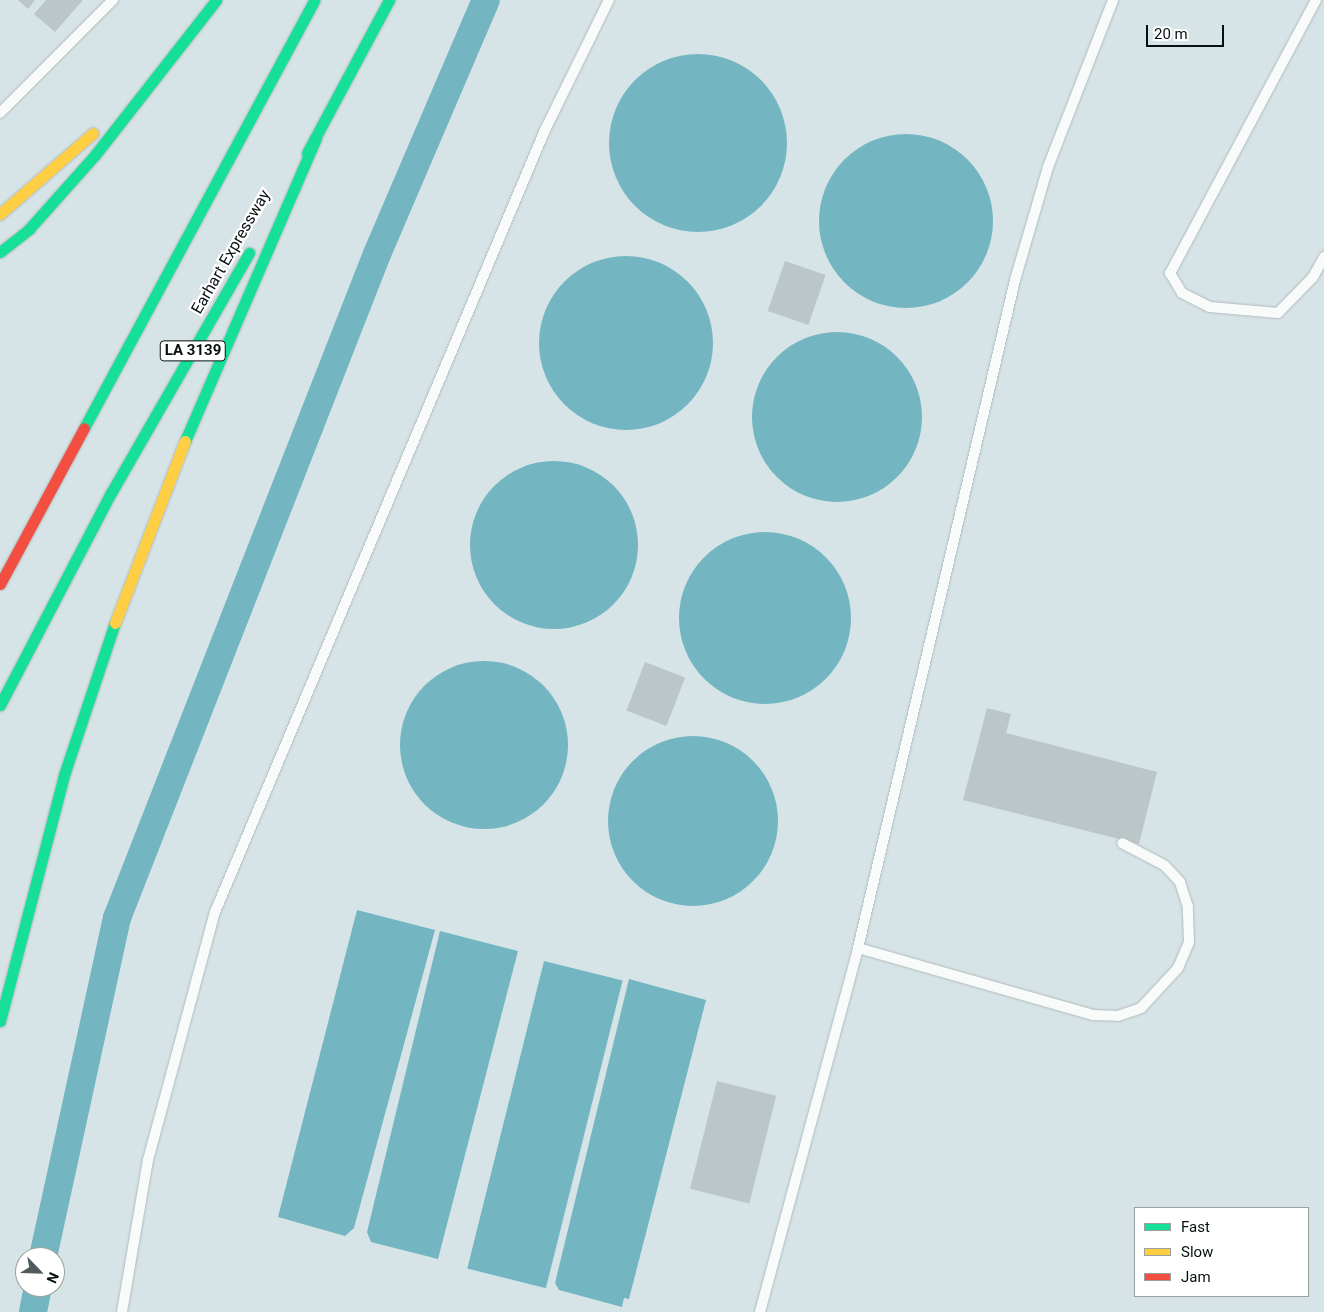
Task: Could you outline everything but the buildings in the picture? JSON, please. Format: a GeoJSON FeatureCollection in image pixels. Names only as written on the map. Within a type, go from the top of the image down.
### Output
{"type":"FeatureCollection","features":[{"type":"Feature","properties":{"kind":"highway"},"geometry":{"type":"LineString","coordinates":[[0,252],[29,229],[95,155],[202,22],[216,0]]}},
{"type":"Feature","properties":{"kind":"highway","name":"LA 3139"},"geometry":{"type":"LineString","coordinates":[[0,584],[314,0]]}},
{"type":"Feature","properties":{"kind":"highway","name":"Earhart Expressway"},"geometry":{"type":"LineString","coordinates":[[0,704],[111,493],[316,138],[389,0]]}},
{"type":"Feature","properties":{"kind":"highway"},"geometry":{"type":"LineString","coordinates":[[0,214],[80,146],[202,22]]}},
{"type":"Feature","properties":{"kind":"highway"},"geometry":{"type":"LineString","coordinates":[[0,1020],[64,776],[117,618],[181,449],[316,138]]}},
{"type":"Feature","properties":{"kind":"lane"},"geometry":{"type":"LineString","coordinates":[[0,113],[113,0]]}},
{"type":"Feature","properties":{"kind":"lane"},"geometry":{"type":"LineString","coordinates":[[122,1312],[148,1160],[215,912],[544,130],[609,0]]}},
{"type":"Feature","properties":{"kind":"lane"},"geometry":{"type":"LineString","coordinates":[[760,1312],[858,948],[1015,280],[1048,167],[1113,0]]}},
{"type":"Feature","properties":{"kind":"lane"},"geometry":{"type":"LineString","coordinates":[[1316,0],[1170,273],[1182,293],[1210,307],[1278,313],[1314,277],[1324,257]]}},
{"type":"Feature","properties":{"kind":"lane"},"geometry":{"type":"LineString","coordinates":[[858,948],[1093,1015],[1118,1016],[1140,1008],[1178,968],[1189,942],[1188,907],[1180,882],[1164,865],[1122,843]]}},
{"type":"Feature","properties":{"kind":"water"},"geometry":{"type":"Polygon","coordinates":[[[689,54],[707,54],[740,64],[755,74],[767,86],[777,101],[783,117],[787,143],[783,169],[777,185],[767,200],[755,212],[740,222],[724,228],[707,232],[689,232],[656,222],[641,212],[629,200],[619,185],[613,169],[609,152],[609,134],[619,101],[629,86],[641,74],[656,64],[672,58],[689,54]]]}},
{"type":"Feature","properties":{"kind":"water"},"geometry":{"type":"Polygon","coordinates":[[[906,134],[923,136],[947,144],[973,166],[983,180],[989,196],[993,221],[991,238],[983,262],[961,288],[947,298],[931,304],[906,308],[889,306],[865,298],[839,276],[829,262],[823,246],[819,221],[821,204],[829,180],[851,154],[865,144],[881,138],[906,134]]]}},
{"type":"Feature","properties":{"kind":"water"},"geometry":{"type":"Polygon","coordinates":[[[626,256],[643,258],[659,263],[681,276],[693,288],[709,318],[713,343],[711,360],[706,376],[693,398],[681,410],[651,426],[626,430],[609,428],[593,423],[571,410],[559,398],[543,368],[539,343],[541,326],[546,310],[559,288],[571,276],[601,260],[626,256]]]}},
{"type":"Feature","properties":{"kind":"water"},"geometry":{"type":"Polygon","coordinates":[[[829,332],[845,332],[870,338],[891,351],[903,363],[916,384],[922,417],[916,450],[903,471],[891,483],[870,496],[845,502],[829,502],[804,496],[783,483],[771,471],[758,450],[752,425],[752,409],[758,384],[771,363],[783,351],[804,338],[829,332]]]}},
{"type":"Feature","properties":{"kind":"water"},"geometry":{"type":"Polygon","coordinates":[[[562,461],[586,467],[614,485],[632,513],[637,529],[637,561],[632,577],[614,605],[601,615],[578,626],[546,629],[530,626],[514,619],[500,610],[489,599],[473,569],[470,537],[473,521],[480,505],[489,491],[500,480],[530,464],[562,461]]]}},
{"type":"Feature","properties":{"kind":"water"},"geometry":{"type":"Polygon","coordinates":[[[773,532],[790,535],[806,542],[820,551],[832,563],[848,593],[851,618],[850,635],[845,651],[832,673],[820,685],[790,701],[757,704],[740,701],[724,694],[710,685],[698,673],[682,643],[679,610],[682,593],[689,577],[698,563],[710,551],[740,535],[773,532]]]}},
{"type":"Feature","properties":{"kind":"water"},"geometry":{"type":"Polygon","coordinates":[[[476,661],[492,661],[524,671],[549,692],[562,713],[568,745],[562,777],[554,792],[537,810],[516,823],[492,829],[476,829],[452,823],[437,815],[414,792],[406,777],[400,753],[400,737],[406,713],[414,698],[437,675],[452,667],[476,661]]]}},
{"type":"Feature","properties":{"kind":"water"},"geometry":{"type":"Polygon","coordinates":[[[693,736],[718,740],[733,746],[753,761],[768,781],[774,796],[778,821],[774,846],[768,861],[753,881],[733,896],[718,902],[693,906],[668,902],[653,896],[633,881],[618,861],[612,846],[608,821],[612,796],[618,781],[633,761],[653,746],[668,740],[693,736]]]}},
{"type":"Feature","properties":{"kind":"water"},"geometry":{"type":"Polygon","coordinates":[[[357,910],[435,930],[354,1228],[345,1236],[278,1217],[357,910]]]}},
{"type":"Feature","properties":{"kind":"water"},"geometry":{"type":"Polygon","coordinates":[[[440,931],[518,951],[438,1259],[371,1242],[367,1232],[440,931]]]}},
{"type":"Feature","properties":{"kind":"water"},"geometry":{"type":"Polygon","coordinates":[[[544,961],[623,981],[546,1288],[467,1269],[544,961]]]}},
{"type":"Feature","properties":{"kind":"water"},"geometry":{"type":"Polygon","coordinates":[[[629,979],[706,1000],[629,1299],[624,1298],[622,1307],[559,1290],[555,1283],[629,979]]]}},
{"type":"Feature","properties":{"kind":"waterway"},"geometry":{"type":"LineString","coordinates":[[45,1247],[117,918],[377,254],[486,0]]}},
{"type":"Feature","properties":{"kind":"waterway"},"geometry":{"type":"LineString","coordinates":[[33,1312],[36,1297]]}},
{"type":"Feature","properties":{"kind":"traffic: fast"},"geometry":{"type":"LineString","coordinates":[[0,252],[29,229],[95,155],[216,0]]}},
{"type":"Feature","properties":{"kind":"traffic: fast"},"geometry":{"type":"LineString","coordinates":[[84,428],[314,0]]}},
{"type":"Feature","properties":{"kind":"traffic: fast"},"geometry":{"type":"LineString","coordinates":[[307,153],[389,0]]}},
{"type":"Feature","properties":{"kind":"traffic: fast"},"geometry":{"type":"LineString","coordinates":[[185,441],[316,138]]}},
{"type":"Feature","properties":{"kind":"traffic: fast"},"geometry":{"type":"LineString","coordinates":[[0,705],[111,493],[249,253]]}},
{"type":"Feature","properties":{"kind":"traffic: fast"},"geometry":{"type":"LineString","coordinates":[[0,1021],[64,775],[115,623]]}},
{"type":"Feature","properties":{"kind":"traffic: slow"},"geometry":{"type":"LineString","coordinates":[[0,214],[93,133]]}},
{"type":"Feature","properties":{"kind":"traffic: slow"},"geometry":{"type":"LineString","coordinates":[[115,623],[185,441]]}},
{"type":"Feature","properties":{"kind":"traffic: jam"},"geometry":{"type":"LineString","coordinates":[[0,584],[84,428]]}}]}
